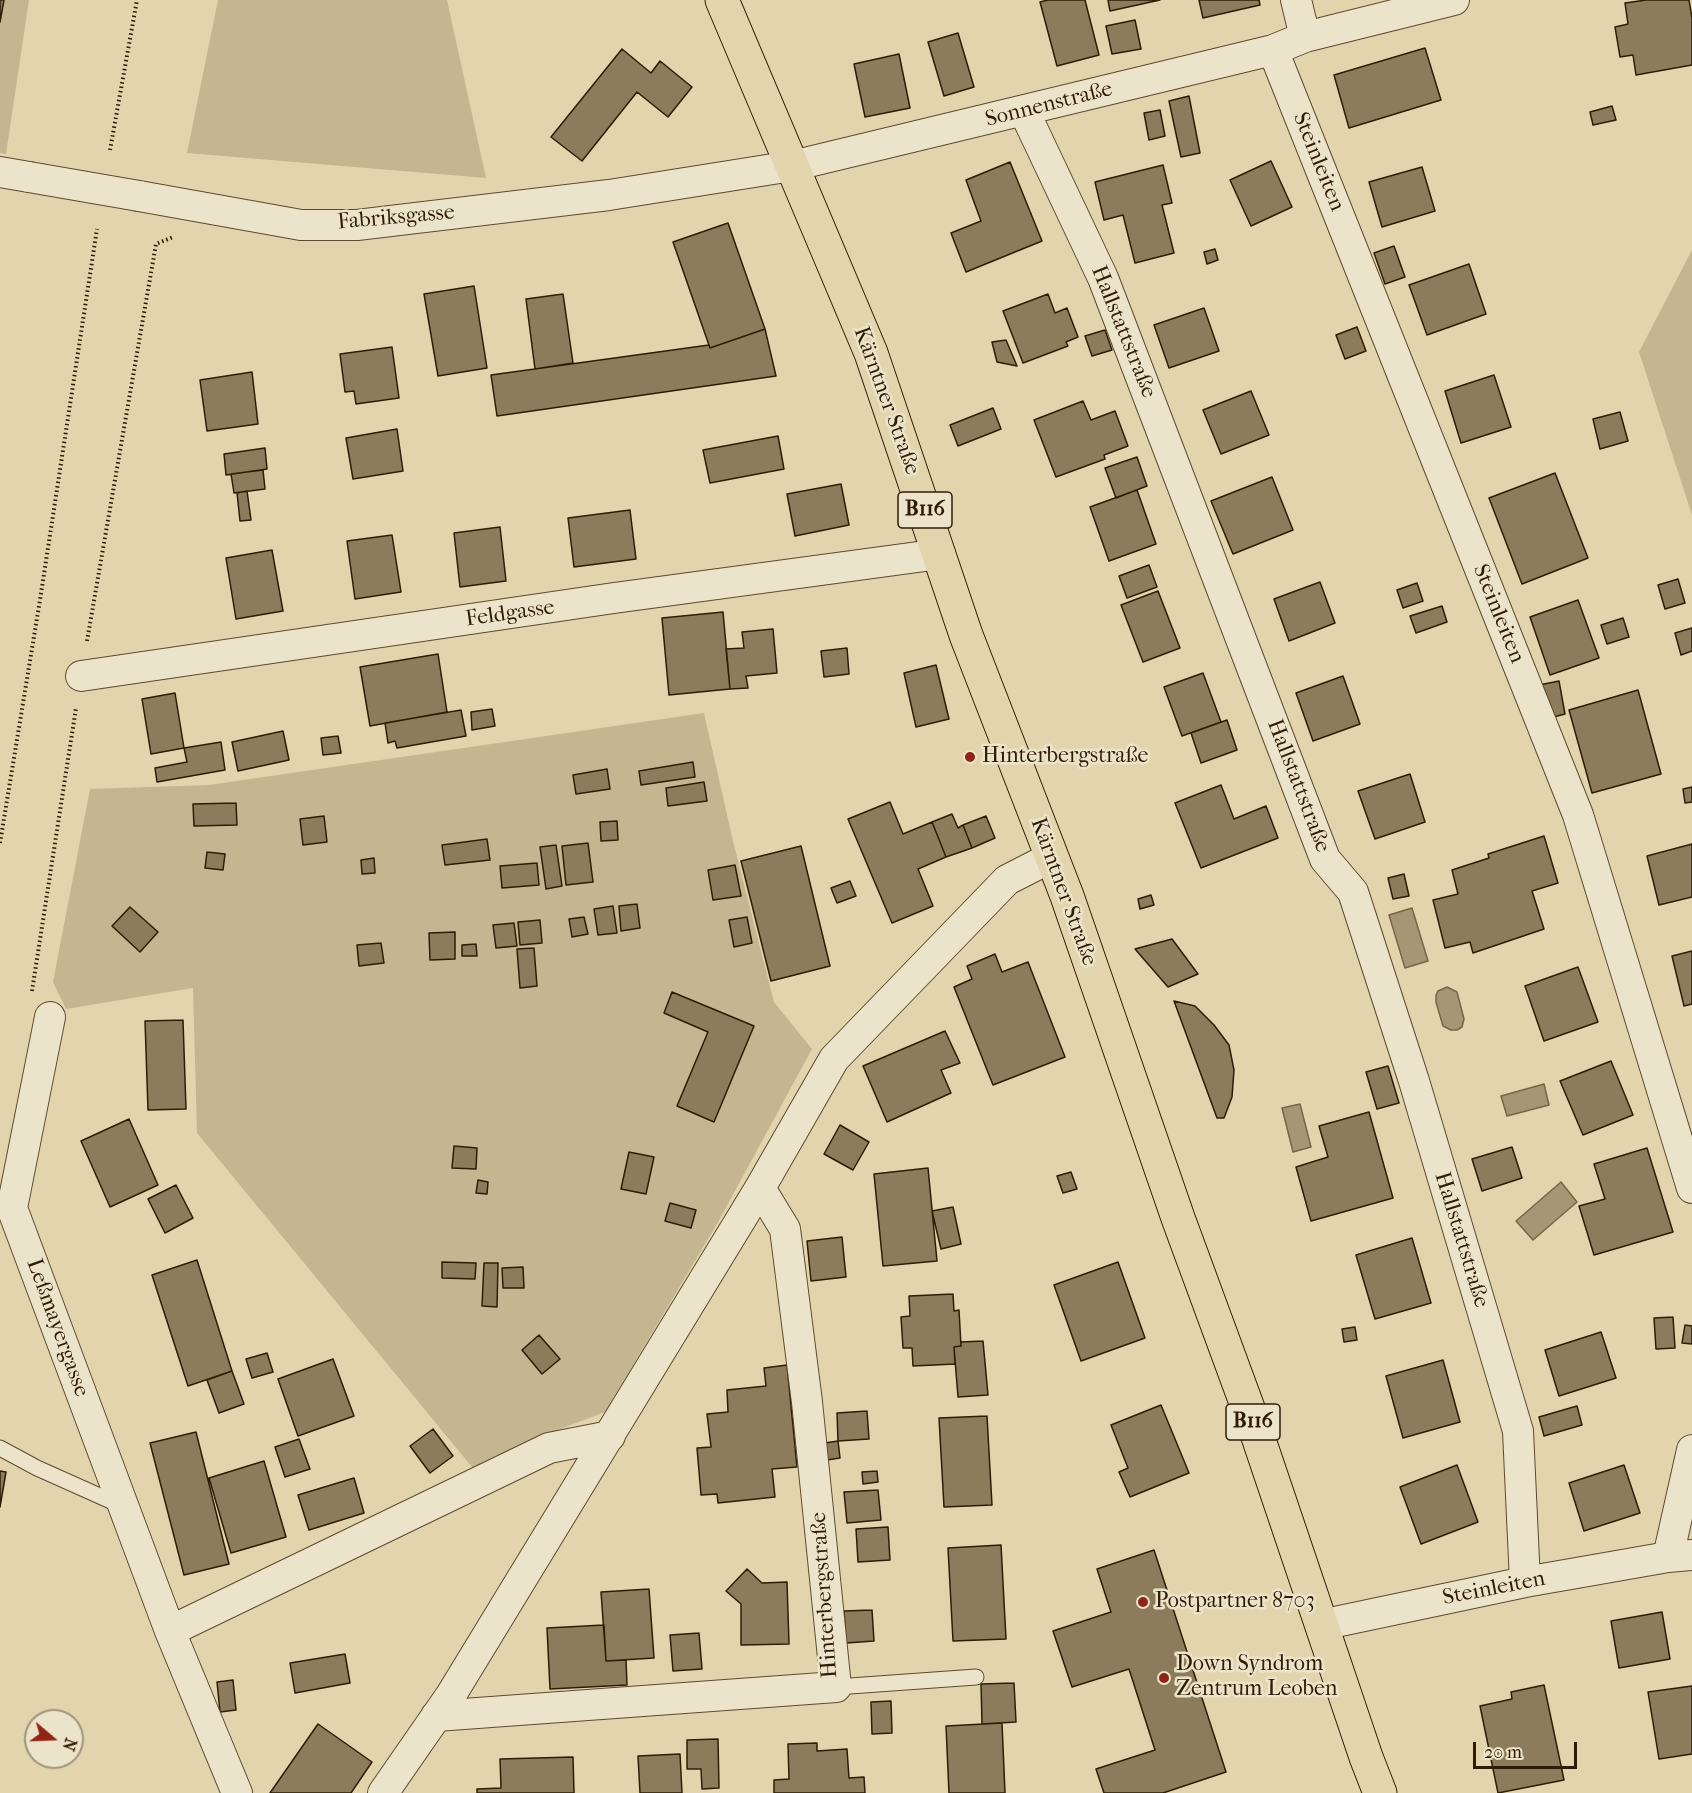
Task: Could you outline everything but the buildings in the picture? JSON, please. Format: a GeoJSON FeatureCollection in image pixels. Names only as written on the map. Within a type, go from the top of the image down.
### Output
{"type":"FeatureCollection","features":[{"type":"Feature","properties":{"kind":"main road","name":"Kärntner Straße"},"geometry":{"type":"LineString","coordinates":[[722,0],[871,353],[966,635],[1052,857],[1178,1218],[1252,1419],[1320,1625],[1380,1793]]}},
{"type":"Feature","properties":{"kind":"street"},"geometry":{"type":"LineString","coordinates":[[1296,0],[1305,37]]}},
{"type":"Feature","properties":{"kind":"street","name":"Sonnenstraße"},"geometry":{"type":"LineString","coordinates":[[792,165],[1273,50],[1305,37],[1455,0]]}},
{"type":"Feature","properties":{"kind":"street","name":"Steinleiten"},"geometry":{"type":"LineString","coordinates":[[1273,50],[1578,815],[1692,1188]]}},
{"type":"Feature","properties":{"kind":"street","name":"Hallstattstraße"},"geometry":{"type":"LineString","coordinates":[[1024,111],[1103,278],[1325,859],[1353,892],[1414,1081],[1518,1431],[1525,1582]]}},
{"type":"Feature","properties":{"kind":"street","name":"Fabriksgasse"},"geometry":{"type":"LineString","coordinates":[[0,172],[301,225],[357,225],[609,195],[792,165]]}},
{"type":"Feature","properties":{"kind":"street","name":"Feldgasse"},"geometry":{"type":"LineString","coordinates":[[81,676],[602,600],[940,554]]}},
{"type":"Feature","properties":{"kind":"street"},"geometry":{"type":"LineString","coordinates":[[383,1793],[436,1716],[610,1436],[760,1188],[834,1059],[1007,880],[1052,857]]}},
{"type":"Feature","properties":{"kind":"street","name":"Leßmayergasse"},"geometry":{"type":"LineString","coordinates":[[50,1017],[12,1208],[170,1631],[237,1793]]}},
{"type":"Feature","properties":{"kind":"street","name":"Hinterbergstraße"},"geometry":{"type":"LineString","coordinates":[[436,1716],[836,1687],[807,1402],[785,1229],[760,1188]]}},
{"type":"Feature","properties":{"kind":"street"},"geometry":{"type":"LineString","coordinates":[[170,1631],[549,1448],[610,1436]]}},
{"type":"Feature","properties":{"kind":"street","name":"Steinleiten"},"geometry":{"type":"LineString","coordinates":[[1320,1625],[1525,1582],[1680,1556],[1692,1450]]}},
{"type":"Feature","properties":{"kind":"lane"},"geometry":{"type":"LineString","coordinates":[[0,1448],[37,1468],[123,1506]]}},
{"type":"Feature","properties":{"kind":"lane"},"geometry":{"type":"LineString","coordinates":[[836,1687],[976,1677]]}},
{"type":"Feature","properties":{"kind":"path"},"geometry":{"type":"LineString","coordinates":[[110,150],[137,0]]}},
{"type":"Feature","properties":{"kind":"path"},"geometry":{"type":"LineString","coordinates":[[50,1017],[31,995],[81,676],[156,244],[193,229],[206,207]]}},
{"type":"Feature","properties":{"kind":"path"},"geometry":{"type":"LineString","coordinates":[[0,843],[97,229]]}},
{"type":"Feature","properties":{"kind":"shaded area"},"geometry":{"type":"Polygon","coordinates":[[[0,0],[29,0],[6,154],[0,153],[0,0]]]}},
{"type":"Feature","properties":{"kind":"shaded area"},"geometry":{"type":"Polygon","coordinates":[[[218,0],[447,0],[486,178],[187,153],[218,0]]]}},
{"type":"Feature","properties":{"kind":"shaded area"},"geometry":{"type":"Polygon","coordinates":[[[1692,250],[1692,515],[1639,352],[1692,250]]]}},
{"type":"Feature","properties":{"kind":"shaded area"},"geometry":{"type":"Polygon","coordinates":[[[704,713],[733,841],[774,1002],[812,1049],[717,1224],[605,1412],[542,1436],[477,1473],[197,1133],[193,988],[66,1009],[53,982],[90,789],[209,785],[704,713]]]}},
{"type":"Feature","properties":{"kind":"shaded area"},"geometry":{"type":"Polygon","coordinates":[[[1412,908],[1428,961],[1405,968],[1389,915],[1412,908]]]}},
{"type":"Feature","properties":{"kind":"shaded area"},"geometry":{"type":"Polygon","coordinates":[[[1447,987],[1457,992],[1464,1019],[1462,1027],[1457,1030],[1443,1026],[1436,1002],[1438,991],[1447,987]]]}},
{"type":"Feature","properties":{"kind":"shaded area"},"geometry":{"type":"Polygon","coordinates":[[[1544,1084],[1549,1105],[1507,1116],[1501,1096],[1544,1084]]]}},
{"type":"Feature","properties":{"kind":"shaded area"},"geometry":{"type":"Polygon","coordinates":[[[1300,1104],[1311,1147],[1293,1152],[1282,1108],[1300,1104]]]}},
{"type":"Feature","properties":{"kind":"shaded area"},"geometry":{"type":"Polygon","coordinates":[[[1561,1182],[1577,1202],[1533,1240],[1516,1221],[1561,1182]]]}},
{"type":"Feature","properties":{"kind":"place","name":"Hinterbergstraße"},"geometry":{"type":"Point","coordinates":[970,757]}},
{"type":"Feature","properties":{"kind":"place","name":"Postpartner 8703"},"geometry":{"type":"Point","coordinates":[1143,1602]}},
{"type":"Feature","properties":{"kind":"place","name":"Down Syndrom Zentrum Leoben"},"geometry":{"type":"Point","coordinates":[1164,1678]}}]}
